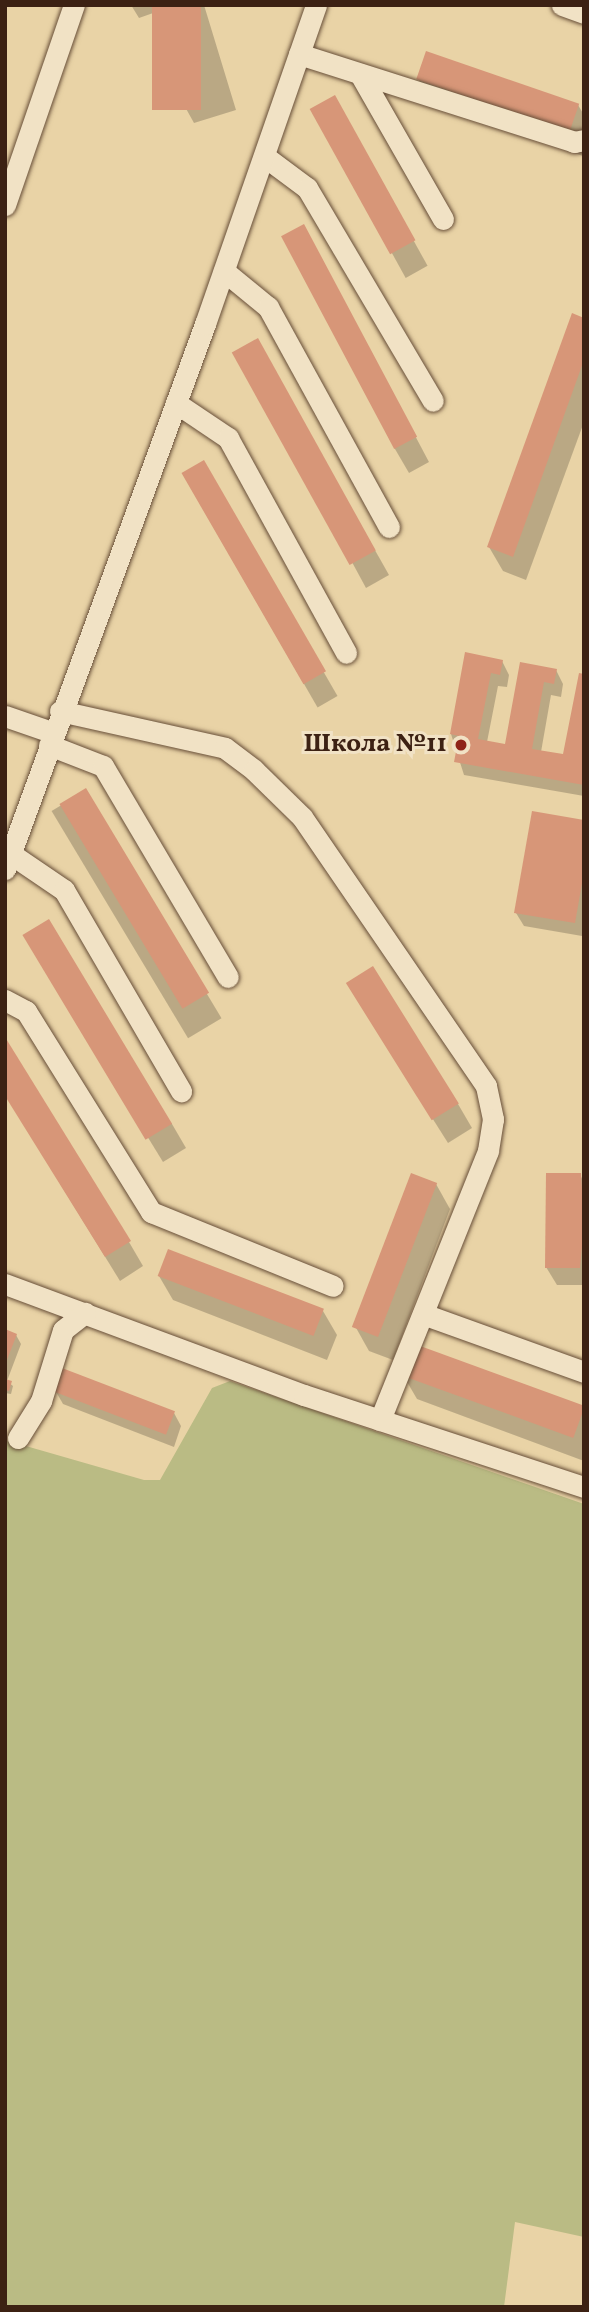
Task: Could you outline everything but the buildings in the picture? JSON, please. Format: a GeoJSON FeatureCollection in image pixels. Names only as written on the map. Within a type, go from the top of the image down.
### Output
{"type":"FeatureCollection","features":[{"type":"Feature","properties":{"kind":"street"},"geometry":{"type":"LineString","coordinates":[[5,205],[74,5]]}},
{"type":"Feature","properties":{"kind":"street"},"geometry":{"type":"LineString","coordinates":[[181,1091],[64,890],[8,861],[60,712],[176,403],[316,5]]}},
{"type":"Feature","properties":{"kind":"street"},"geometry":{"type":"LineString","coordinates":[[562,5],[584,13]]}},
{"type":"Feature","properties":{"kind":"street"},"geometry":{"type":"LineString","coordinates":[[299,54],[360,74],[402,84],[574,142],[584,140]]}},
{"type":"Feature","properties":{"kind":"street"},"geometry":{"type":"LineString","coordinates":[[360,74],[443,219]]}},
{"type":"Feature","properties":{"kind":"street"},"geometry":{"type":"LineString","coordinates":[[264,156],[307,188],[433,401]]}},
{"type":"Feature","properties":{"kind":"street"},"geometry":{"type":"LineString","coordinates":[[223,271],[268,307],[389,527]]}},
{"type":"Feature","properties":{"kind":"street"},"geometry":{"type":"LineString","coordinates":[[176,403],[228,438],[346,653]]}},
{"type":"Feature","properties":{"kind":"street"},"geometry":{"type":"LineString","coordinates":[[60,712],[225,748],[254,770],[302,817],[486,1086],[493,1119],[488,1151],[380,1420]]}},
{"type":"Feature","properties":{"kind":"street"},"geometry":{"type":"LineString","coordinates":[[5,716],[103,766],[228,977]]}},
{"type":"Feature","properties":{"kind":"street"},"geometry":{"type":"LineString","coordinates":[[5,1000],[26,1011],[151,1212],[333,1286]]}},
{"type":"Feature","properties":{"kind":"street"},"geometry":{"type":"LineString","coordinates":[[5,1284],[380,1420],[584,1487]]}},
{"type":"Feature","properties":{"kind":"street"},"geometry":{"type":"LineString","coordinates":[[18,1438],[41,1401],[63,1330],[85,1313]]}},
{"type":"Feature","properties":{"kind":"street"},"geometry":{"type":"LineString","coordinates":[[423,1314],[584,1372]]}},
{"type":"Feature","properties":{"kind":"green space"},"geometry":{"type":"Polygon","coordinates":[[[230,1381],[584,1504],[584,2237],[515,2222],[504,2307],[5,2307],[5,1440],[144,1480],[160,1480],[212,1388],[230,1381]]]}},
{"type":"Feature","properties":{"kind":"place","name":"Школа №11"},"geometry":{"type":"Point","coordinates":[461,745]}}]}
